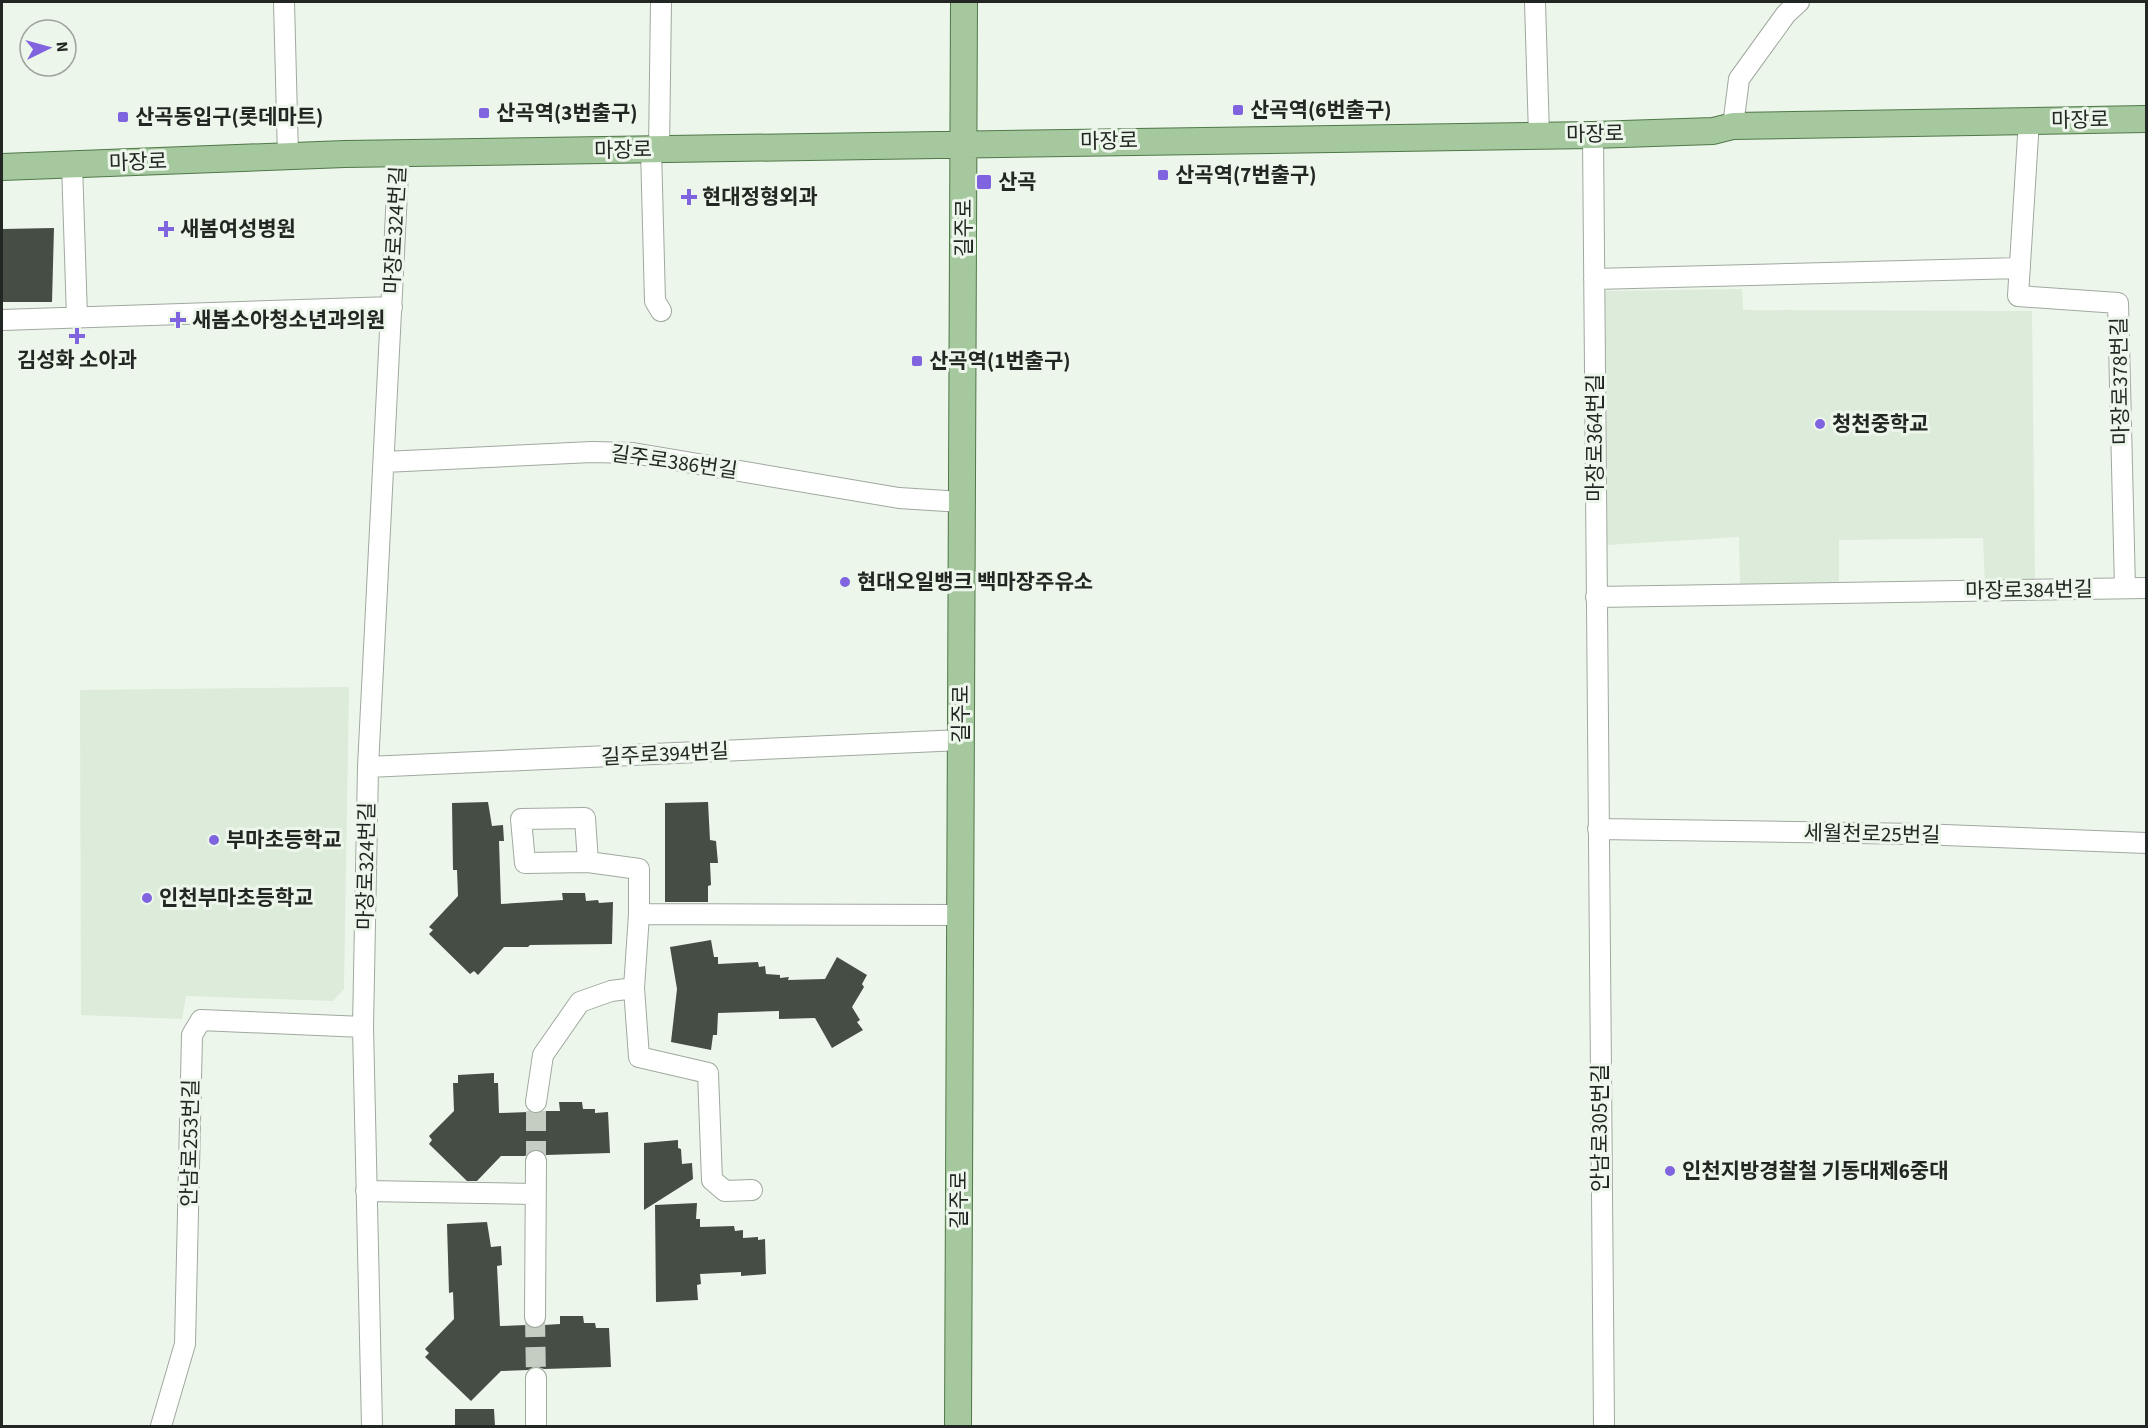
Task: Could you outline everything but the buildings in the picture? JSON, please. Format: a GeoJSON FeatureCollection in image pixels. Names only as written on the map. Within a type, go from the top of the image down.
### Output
{"type":"FeatureCollection","features":[{"type":"Feature","properties":{"kind":"main road","name":"길주로"},"geometry":{"type":"LineString","coordinates":[[958,1426],[964,2]]}},
{"type":"Feature","properties":{"kind":"main road","name":"마장로"},"geometry":{"type":"LineString","coordinates":[[2,167],[399,153],[1593,135],[1713,131],[1733,126],[2146,119]]}},
{"type":"Feature","properties":{"kind":"street"},"geometry":{"type":"LineString","coordinates":[[284,2],[288,156]]}},
{"type":"Feature","properties":{"kind":"street"},"geometry":{"type":"LineString","coordinates":[[661,2],[655,149],[655,301],[661,311]]}},
{"type":"Feature","properties":{"kind":"street"},"geometry":{"type":"LineString","coordinates":[[1535,2],[1539,135]]}},
{"type":"Feature","properties":{"kind":"street"},"geometry":{"type":"LineString","coordinates":[[1733,126],[1739,79],[1786,14],[1799,2]]}},
{"type":"Feature","properties":{"kind":"street","name":"마장로378번길"},"geometry":{"type":"LineString","coordinates":[[2028,120],[2018,296],[2118,303],[2126,588]]}},
{"type":"Feature","properties":{"kind":"street","name":"마장로364번길"},"geometry":{"type":"LineString","coordinates":[[1593,135],[1598,829]]}},
{"type":"Feature","properties":{"kind":"street","name":"마장로324번길"},"geometry":{"type":"LineString","coordinates":[[372,1426],[363,1027],[368,767],[399,153]]}},
{"type":"Feature","properties":{"kind":"street"},"geometry":{"type":"LineString","coordinates":[[72,164],[77,317]]}},
{"type":"Feature","properties":{"kind":"street"},"geometry":{"type":"LineString","coordinates":[[1594,279],[2020,268]]}},
{"type":"Feature","properties":{"kind":"street","name":"마장로324번길"},"geometry":{"type":"LineString","coordinates":[[2,320],[392,307]]}},
{"type":"Feature","properties":{"kind":"street","name":"길주로386번길"},"geometry":{"type":"LineString","coordinates":[[384,462],[592,452],[633,453],[898,498],[962,502]]}},
{"type":"Feature","properties":{"kind":"street","name":"마장로384번길"},"geometry":{"type":"LineString","coordinates":[[1596,597],[2146,588]]}},
{"type":"Feature","properties":{"kind":"street","name":"길주로394번길"},"geometry":{"type":"LineString","coordinates":[[368,767],[961,740]]}},
{"type":"Feature","properties":{"kind":"street","name":"세월천로25번길"},"geometry":{"type":"LineString","coordinates":[[1598,829],[1919,834],[2146,843]]}},
{"type":"Feature","properties":{"kind":"street","name":"안남로305번길"},"geometry":{"type":"LineString","coordinates":[[1598,829],[1604,1426]]}},
{"type":"Feature","properties":{"kind":"street"},"geometry":{"type":"LineString","coordinates":[[588,862],[639,868],[639,914],[634,988],[639,1057],[708,1073],[712,1180],[725,1191],[752,1190]]}},
{"type":"Feature","properties":{"kind":"street"},"geometry":{"type":"LineString","coordinates":[[639,914],[960,915]]}},
{"type":"Feature","properties":{"kind":"street"},"geometry":{"type":"LineString","coordinates":[[536,1102],[543,1055],[580,1002],[611,991],[634,988]]}},
{"type":"Feature","properties":{"kind":"street","name":"안남로253번길"},"geometry":{"type":"LineString","coordinates":[[161,1426],[185,1344],[192,1035],[201,1020],[363,1027]]}},
{"type":"Feature","properties":{"kind":"street"},"geometry":{"type":"LineString","coordinates":[[536,1161],[534,1194],[536,1317]]}},
{"type":"Feature","properties":{"kind":"street"},"geometry":{"type":"LineString","coordinates":[[366,1191],[534,1194]]}},
{"type":"Feature","properties":{"kind":"street"},"geometry":{"type":"LineString","coordinates":[[536,1378],[536,1426]]}},
{"type":"Feature","properties":{"kind":"shaded area","name":"청천중학교"},"geometry":{"type":"Polygon","coordinates":[[[1742,289],[1743,310],[2032,311],[2035,583],[1985,584],[1983,538],[1839,540],[1839,584],[1740,585],[1739,537],[1607,545],[1605,291],[1742,289]]]}},
{"type":"Feature","properties":{"kind":"shaded area","name":"부마초등학교"},"geometry":{"type":"Polygon","coordinates":[[[349,687],[344,989],[333,1001],[186,996],[182,1019],[81,1015],[80,690],[349,687]]]}},
{"type":"Feature","properties":{"kind":"tunnel"},"geometry":{"type":"LineString","coordinates":[[536,1102],[536,1161]]}},
{"type":"Feature","properties":{"kind":"tunnel"},"geometry":{"type":"LineString","coordinates":[[535,1317],[536,1378]]}},
{"type":"Feature","properties":{"kind":"place","name":"산곡역(6번출구)"},"geometry":{"type":"Point","coordinates":[1238,110]}},
{"type":"Feature","properties":{"kind":"place","name":"산곡역(3번출구)"},"geometry":{"type":"Point","coordinates":[484,113]}},
{"type":"Feature","properties":{"kind":"place","name":"산곡동입구(롯데마트)"},"geometry":{"type":"Point","coordinates":[123,117]}},
{"type":"Feature","properties":{"kind":"place","name":"산곡역(7번출구)"},"geometry":{"type":"Point","coordinates":[1163,175]}},
{"type":"Feature","properties":{"kind":"place","name":"산곡"},"geometry":{"type":"Point","coordinates":[984,182]}},
{"type":"Feature","properties":{"kind":"place","name":"현대정형외과"},"geometry":{"type":"Point","coordinates":[689,197]}},
{"type":"Feature","properties":{"kind":"place","name":"새봄여성병원"},"geometry":{"type":"Point","coordinates":[166,229]}},
{"type":"Feature","properties":{"kind":"place","name":"새봄소아청소년과의원"},"geometry":{"type":"Point","coordinates":[178,320]}},
{"type":"Feature","properties":{"kind":"place","name":"김성화 소아과"},"geometry":{"type":"Point","coordinates":[77,336]}},
{"type":"Feature","properties":{"kind":"place","name":"산곡역(1번출구)"},"geometry":{"type":"Point","coordinates":[917,361]}},
{"type":"Feature","properties":{"kind":"place","name":"청천중학교"},"geometry":{"type":"Point","coordinates":[1820,424]}},
{"type":"Feature","properties":{"kind":"place","name":"현대오일뱅크 백마장주유소"},"geometry":{"type":"Point","coordinates":[845,582]}},
{"type":"Feature","properties":{"kind":"place","name":"부마초등학교"},"geometry":{"type":"Point","coordinates":[214,840]}},
{"type":"Feature","properties":{"kind":"place","name":"인천부마초등학교"},"geometry":{"type":"Point","coordinates":[147,898]}},
{"type":"Feature","properties":{"kind":"place","name":"인천지방경찰철 기동대제6중대"},"geometry":{"type":"Point","coordinates":[1670,1171]}}]}
